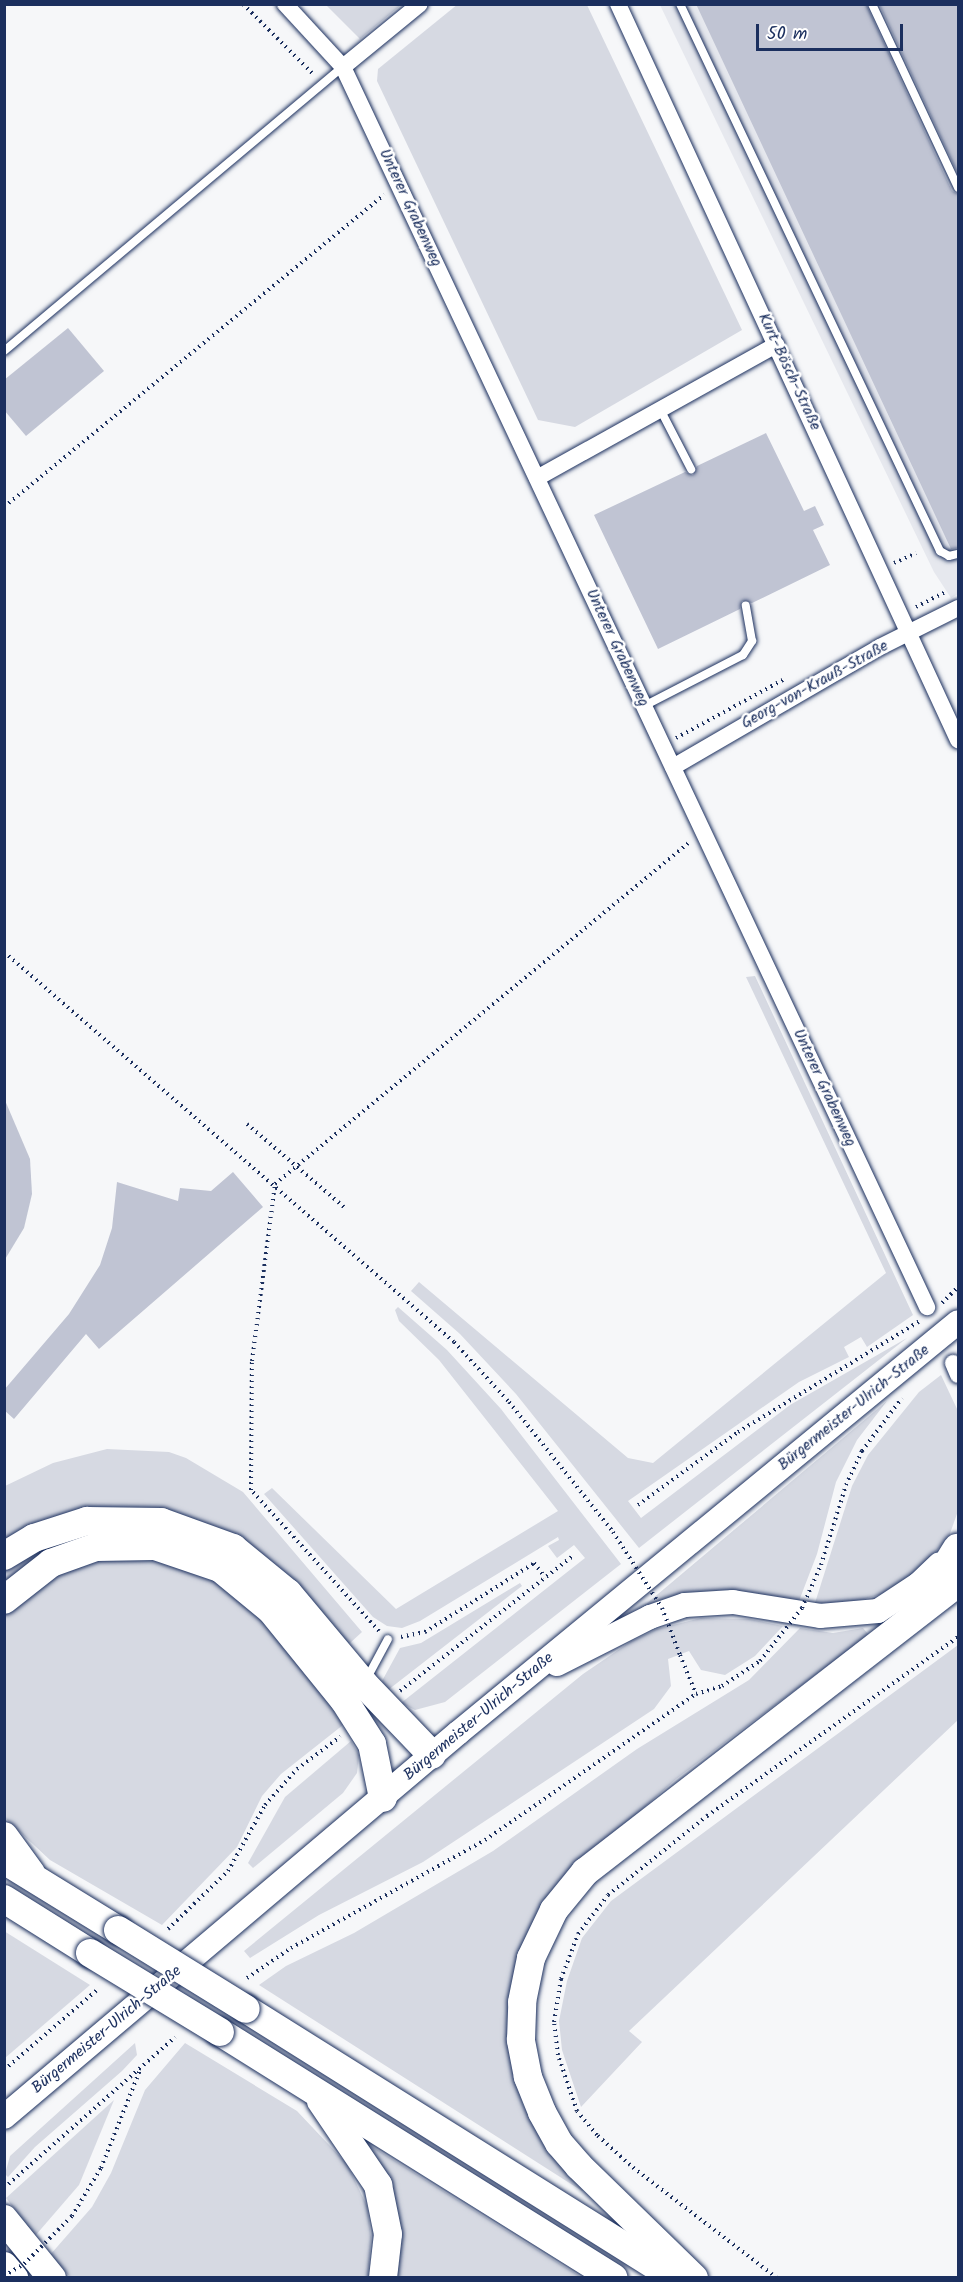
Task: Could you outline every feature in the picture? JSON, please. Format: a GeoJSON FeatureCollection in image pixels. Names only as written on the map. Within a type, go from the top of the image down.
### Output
{"type":"FeatureCollection","features":[{"type":"Feature","properties":{"kind":"highway"},"geometry":{"type":"LineString","coordinates":[[4,1556],[34,1538],[87,1521],[161,1522],[233,1548],[288,1593],[364,1684],[432,1755]]}},
{"type":"Feature","properties":{"kind":"highway"},"geometry":{"type":"LineString","coordinates":[[4,1600],[51,1563],[96,1547],[154,1546],[220,1568],[271,1610],[344,1700],[372,1744],[383,1798]]}},
{"type":"Feature","properties":{"kind":"highway"},"geometry":{"type":"LineString","coordinates":[[877,1649],[933,1590],[958,1547]]}},
{"type":"Feature","properties":{"kind":"highway"},"geometry":{"type":"LineString","coordinates":[[694,2277],[579,2166],[559,2143],[542,2112],[528,2077],[521,2040],[522,2002],[531,1958],[554,1910],[585,1872],[877,1649],[958,1583]]}},
{"type":"Feature","properties":{"kind":"highway"},"geometry":{"type":"LineString","coordinates":[[4,1836],[35,1879]]}},
{"type":"Feature","properties":{"kind":"highway"},"geometry":{"type":"LineString","coordinates":[[4,1860],[675,2277]]}},
{"type":"Feature","properties":{"kind":"highway"},"geometry":{"type":"LineString","coordinates":[[4,1899],[614,2277]]}},
{"type":"Feature","properties":{"kind":"highway"},"geometry":{"type":"LineString","coordinates":[[313,2090],[378,2185],[388,2234],[383,2277]]}},
{"type":"Feature","properties":{"kind":"highway"},"geometry":{"type":"LineString","coordinates":[[4,2219],[52,2277]]}},
{"type":"Feature","properties":{"kind":"highway"},"geometry":{"type":"LineString","coordinates":[[4,2266],[14,2277]]}},
{"type":"Feature","properties":{"kind":"main road","name":"Bürgermeister-Ulrich-Straße"},"geometry":{"type":"LineString","coordinates":[[4,2117],[432,1755],[958,1322]]}},
{"type":"Feature","properties":{"kind":"main road"},"geometry":{"type":"LineString","coordinates":[[520,1682],[650,1617],[685,1605],[734,1602],[820,1616],[878,1611],[919,1584],[958,1547]]}},
{"type":"Feature","properties":{"kind":"street","name":"Unterer Grabenweg"},"geometry":{"type":"LineString","coordinates":[[285,4],[343,67],[928,1311]]}},
{"type":"Feature","properties":{"kind":"street"},"geometry":{"type":"LineString","coordinates":[[343,67],[420,4]]}},
{"type":"Feature","properties":{"kind":"street","name":"Kurt-Bösch-Straße"},"geometry":{"type":"LineString","coordinates":[[618,4],[958,740]]}},
{"type":"Feature","properties":{"kind":"street"},"geometry":{"type":"LineString","coordinates":[[537,478],[776,345]]}},
{"type":"Feature","properties":{"kind":"street","name":"Georg-von-Krauß-Straße"},"geometry":{"type":"LineString","coordinates":[[673,767],[958,608]]}},
{"type":"Feature","properties":{"kind":"lane"},"geometry":{"type":"LineString","coordinates":[[680,4],[940,551],[950,556],[958,554]]}},
{"type":"Feature","properties":{"kind":"lane"},"geometry":{"type":"LineString","coordinates":[[872,4],[958,188]]}},
{"type":"Feature","properties":{"kind":"lane"},"geometry":{"type":"LineString","coordinates":[[4,351],[343,67]]}},
{"type":"Feature","properties":{"kind":"lane"},"geometry":{"type":"LineString","coordinates":[[660,409],[691,469]]}},
{"type":"Feature","properties":{"kind":"lane"},"geometry":{"type":"LineString","coordinates":[[644,706],[743,655],[752,632],[746,606]]}},
{"type":"Feature","properties":{"kind":"lane"},"geometry":{"type":"LineString","coordinates":[[364,1684],[388,1639]]}},
{"type":"Feature","properties":{"kind":"path"},"geometry":{"type":"LineString","coordinates":[[243,4],[324,84]]}},
{"type":"Feature","properties":{"kind":"path"},"geometry":{"type":"LineString","coordinates":[[4,507],[398,183]]}},
{"type":"Feature","properties":{"kind":"path"},"geometry":{"type":"LineString","coordinates":[[879,569],[916,553]]}},
{"type":"Feature","properties":{"kind":"path"},"geometry":{"type":"LineString","coordinates":[[545,1577],[534,1563],[425,1632],[388,1639],[251,1490],[252,1361],[275,1184],[705,834]]}},
{"type":"Feature","properties":{"kind":"path"},"geometry":{"type":"LineString","coordinates":[[4,952],[275,1184],[454,1342],[509,1402],[613,1532],[656,1599],[696,1694]]}},
{"type":"Feature","properties":{"kind":"path"},"geometry":{"type":"LineString","coordinates":[[247,1124],[344,1207]]}},
{"type":"Feature","properties":{"kind":"path"},"geometry":{"type":"LineString","coordinates":[[638,1505],[738,1432],[928,1311],[958,1287]]}},
{"type":"Feature","properties":{"kind":"path"},"geometry":{"type":"LineString","coordinates":[[247,1978],[291,1948],[485,1840],[696,1694],[722,1686],[760,1661],[802,1608],[821,1565],[846,1485],[862,1451],[906,1394]]}},
{"type":"Feature","properties":{"kind":"path"},"geometry":{"type":"LineString","coordinates":[[392,1697],[574,1555]]}},
{"type":"Feature","properties":{"kind":"path"},"geometry":{"type":"LineString","coordinates":[[777,2277],[630,2165],[597,2136],[577,2111],[558,2055],[554,2022],[561,1979],[578,1934],[608,1895],[707,1816],[958,1637]]}},
{"type":"Feature","properties":{"kind":"path"},"geometry":{"type":"LineString","coordinates":[[168,1929],[228,1871],[265,1805],[297,1769],[345,1733]]}},
{"type":"Feature","properties":{"kind":"path"},"geometry":{"type":"LineString","coordinates":[[4,2070],[97,1990]]}},
{"type":"Feature","properties":{"kind":"path"},"geometry":{"type":"LineString","coordinates":[[4,2188],[175,2037]]}},
{"type":"Feature","properties":{"kind":"path"},"geometry":{"type":"LineString","coordinates":[[4,2276],[24,2264],[72,2216],[101,2168],[141,2068]]}},
{"type":"Feature","properties":{"kind":"shaded area"},"geometry":{"type":"Polygon","coordinates":[[[458,4],[587,5],[742,330],[575,427],[538,420],[377,81],[378,69],[458,4]]]}},
{"type":"Feature","properties":{"kind":"shaded area"},"geometry":{"type":"Polygon","coordinates":[[[326,5],[401,5],[360,39],[326,5]]]}},
{"type":"Feature","properties":{"kind":"shaded area"},"geometry":{"type":"Polygon","coordinates":[[[660,5],[958,5],[958,594],[951,598],[934,572],[660,5]]]}},
{"type":"Feature","properties":{"kind":"shaded area"},"geometry":{"type":"Polygon","coordinates":[[[755,976],[913,1315],[867,1347],[861,1337],[844,1347],[849,1357],[799,1382],[628,1501],[641,1518],[790,1405],[907,1338],[639,1548],[516,1394],[460,1334],[411,1291],[419,1282],[628,1458],[653,1463],[886,1273],[746,977],[755,976]]]}},
{"type":"Feature","properties":{"kind":"shaded area"},"geometry":{"type":"Polygon","coordinates":[[[398,1307],[447,1350],[501,1409],[621,1564],[445,1702],[415,1710],[401,1703],[585,1558],[574,1545],[557,1558],[548,1546],[559,1540],[558,1537],[420,1621],[402,1628],[387,1626],[373,1617],[264,1494],[272,1488],[396,1609],[558,1511],[439,1360],[399,1321],[395,1310],[398,1307]]]}},
{"type":"Feature","properties":{"kind":"shaded area"},"geometry":{"type":"Polygon","coordinates":[[[941,1375],[958,1411],[958,1511],[948,1539],[897,1590],[842,1605],[815,1603],[852,1486],[868,1455],[919,1392],[941,1375]]]}},
{"type":"Feature","properties":{"kind":"shaded area"},"geometry":{"type":"Polygon","coordinates":[[[887,1401],[857,1440],[836,1482],[817,1554],[799,1601],[722,1590],[680,1596],[639,1610],[887,1401]]]}},
{"type":"Feature","properties":{"kind":"shaded area"},"geometry":{"type":"Polygon","coordinates":[[[107,1449],[169,1452],[186,1458],[243,1492],[362,1632],[338,1654],[161,1522],[5,1556],[5,1486],[53,1463],[107,1449]]]}},
{"type":"Feature","properties":{"kind":"shaded area"},"geometry":{"type":"Polygon","coordinates":[[[50,1546],[57,1551],[5,1587],[5,1571],[50,1546]]]}},
{"type":"Feature","properties":{"kind":"shaded area"},"geometry":{"type":"Polygon","coordinates":[[[151,1555],[214,1578],[262,1618],[310,1675],[343,1725],[281,1774],[262,1796],[237,1847],[162,1925],[50,1860],[5,1818],[5,1615],[57,1572],[97,1557],[151,1555]]]}},
{"type":"Feature","properties":{"kind":"shaded area"},"geometry":{"type":"Polygon","coordinates":[[[520,1583],[522,1586],[388,1690],[382,1681],[400,1648],[421,1643],[520,1583]]]}},
{"type":"Feature","properties":{"kind":"shaded area"},"geometry":{"type":"Polygon","coordinates":[[[701,1618],[749,1619],[783,1626],[755,1656],[725,1675],[701,1670],[689,1651],[668,1659],[671,1686],[654,1709],[423,1862],[319,1915],[250,1958],[244,1951],[583,1674],[630,1642],[657,1629],[701,1618]]]}},
{"type":"Feature","properties":{"kind":"shaded area"},"geometry":{"type":"Polygon","coordinates":[[[800,1628],[833,1633],[863,1628],[869,1635],[676,1779],[558,1884],[512,2060],[523,2105],[546,2145],[585,2188],[582,2191],[259,1985],[286,1966],[354,1933],[493,1851],[637,1749],[749,1680],[800,1628]]]}},
{"type":"Feature","properties":{"kind":"shaded area"},"geometry":{"type":"Polygon","coordinates":[[[958,1645],[958,1720],[629,2031],[642,2042],[581,2107],[562,2050],[559,2021],[567,1981],[582,1938],[611,1901],[958,1645]]]}},
{"type":"Feature","properties":{"kind":"shaded area"},"geometry":{"type":"Polygon","coordinates":[[[351,1741],[359,1755],[357,1773],[343,1793],[253,1868],[248,1863],[285,1797],[351,1741]]]}},
{"type":"Feature","properties":{"kind":"shaded area"},"geometry":{"type":"Polygon","coordinates":[[[4,1931],[90,1985],[5,2058],[4,2058],[4,1931]]]}},
{"type":"Feature","properties":{"kind":"shaded area"},"geometry":{"type":"Polygon","coordinates":[[[135,2043],[137,2055],[122,2071],[35,2147],[8,2177],[5,2174],[10,2156],[135,2043]]]}},
{"type":"Feature","properties":{"kind":"shaded area"},"geometry":{"type":"Polygon","coordinates":[[[185,2043],[297,2111],[347,2164],[367,2206],[371,2237],[368,2277],[70,2277],[50,2255],[92,2207],[111,2173],[145,2090],[185,2043]]]}},
{"type":"Feature","properties":{"kind":"shaded area"},"geometry":{"type":"Polygon","coordinates":[[[114,2100],[79,2185],[35,2236],[6,2198],[114,2100]]]}},
{"type":"Feature","properties":{"kind":"shaded area"},"geometry":{"type":"Polygon","coordinates":[[[360,2139],[581,2277],[391,2277],[360,2139]]]}},
{"type":"Feature","properties":{"kind":"building"},"geometry":{"type":"Polygon","coordinates":[[[696,4],[866,4],[952,191],[958,194],[958,548],[951,549],[696,4]]]}},
{"type":"Feature","properties":{"kind":"building"},"geometry":{"type":"Polygon","coordinates":[[[879,4],[958,4],[958,174],[879,4]]]}},
{"type":"Feature","properties":{"kind":"building"},"geometry":{"type":"Polygon","coordinates":[[[68,328],[104,371],[26,436],[4,410],[4,380],[68,328]]]}},
{"type":"Feature","properties":{"kind":"building"},"geometry":{"type":"Polygon","coordinates":[[[766,433],[804,511],[815,506],[824,525],[813,530],[830,565],[752,603],[742,601],[740,609],[658,649],[594,515],[685,472],[693,475],[697,466],[766,433]]]}},
{"type":"Feature","properties":{"kind":"building"},"geometry":{"type":"Polygon","coordinates":[[[4,1098],[30,1159],[32,1194],[24,1228],[4,1261],[4,1098]]]}},
{"type":"Feature","properties":{"kind":"building"},"geometry":{"type":"Polygon","coordinates":[[[233,1172],[263,1207],[99,1349],[86,1334],[14,1419],[4,1410],[4,1390],[69,1314],[100,1265],[112,1228],[117,1182],[178,1201],[180,1188],[211,1191],[233,1172]]]}}]}
